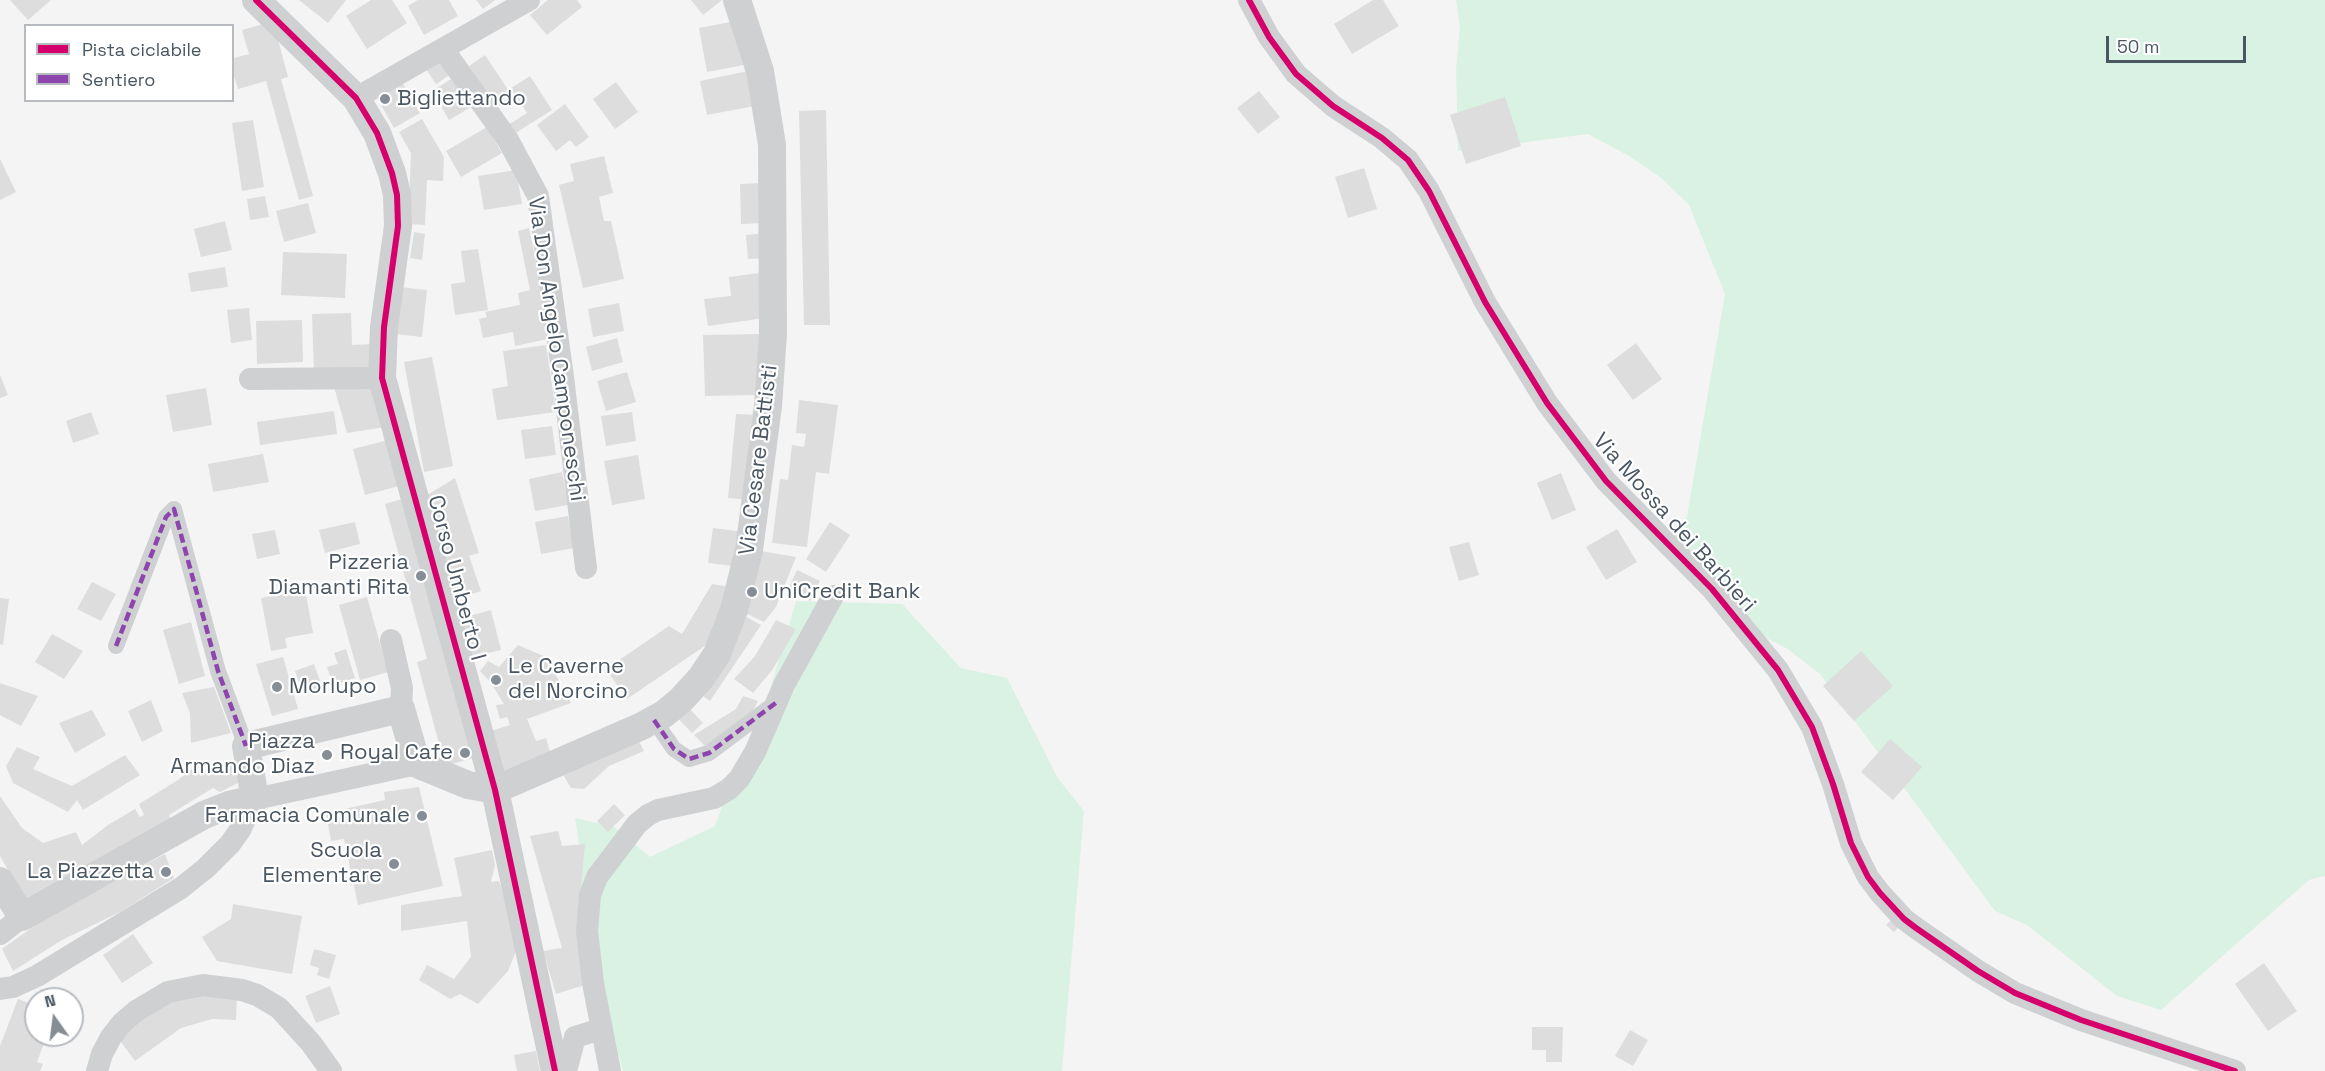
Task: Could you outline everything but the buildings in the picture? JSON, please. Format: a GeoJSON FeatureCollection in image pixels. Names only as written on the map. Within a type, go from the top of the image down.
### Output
{"type":"FeatureCollection","features":[{"type":"Feature","properties":{"kind":"street","name":"Corso Umberto I"},"geometry":{"type":"LineString","coordinates":[[256,0],[356,98],[377,133],[392,173],[398,226],[384,327],[382,378],[495,790],[555,1071]]}},
{"type":"Feature","properties":{"kind":"street"},"geometry":{"type":"LineString","coordinates":[[356,98],[529,0]]}},
{"type":"Feature","properties":{"kind":"street","name":"Via Cesare Battisti"},"geometry":{"type":"LineString","coordinates":[[495,790],[654,720],[681,700],[701,678],[717,654],[732,618],[749,550],[768,406],[773,334],[772,145],[760,71],[737,0]]}},
{"type":"Feature","properties":{"kind":"street","name":"Via Mossa dei Barbieri"},"geometry":{"type":"LineString","coordinates":[[1249,0],[1269,37],[1296,74],[1333,106],[1382,138],[1408,160],[1429,191],[1485,302],[1547,403],[1606,481],[1712,589],[1778,670],[1812,728],[1833,784],[1851,843],[1862,867],[1880,893],[1904,919],[1916,928],[1978,971],[2015,993],[2081,1020],[2235,1071]]}},
{"type":"Feature","properties":{"kind":"street","name":"Via Don Angelo Camponeschi"},"geometry":{"type":"LineString","coordinates":[[443,49],[508,140],[538,196],[586,568]]}},
{"type":"Feature","properties":{"kind":"street"},"geometry":{"type":"LineString","coordinates":[[250,379],[382,378]]}},
{"type":"Feature","properties":{"kind":"street"},"geometry":{"type":"LineString","coordinates":[[0,989],[13,987],[31,979],[181,888],[206,868],[230,844],[240,830],[255,799],[246,746],[218,671],[174,509],[166,516],[116,646]]}},
{"type":"Feature","properties":{"kind":"street"},"geometry":{"type":"LineString","coordinates":[[610,1071],[593,983],[587,931],[590,896],[597,877],[637,824],[648,815],[658,810],[714,798],[734,784],[748,766],[777,702],[833,596]]}},
{"type":"Feature","properties":{"kind":"street"},"geometry":{"type":"LineString","coordinates":[[392,640],[402,688],[401,709],[417,764]]}},
{"type":"Feature","properties":{"kind":"street"},"geometry":{"type":"LineString","coordinates":[[654,720],[674,749],[688,759],[709,753],[777,702]]}},
{"type":"Feature","properties":{"kind":"street"},"geometry":{"type":"LineString","coordinates":[[246,746],[401,709]]}},
{"type":"Feature","properties":{"kind":"street"},"geometry":{"type":"LineString","coordinates":[[0,881],[11,926],[204,815],[229,805],[417,764],[468,785],[495,790]]}},
{"type":"Feature","properties":{"kind":"street"},"geometry":{"type":"LineString","coordinates":[[99,1063],[122,1023],[143,1005],[159,996],[194,986],[224,986],[257,995],[279,1008],[311,1043],[331,1071]]}},
{"type":"Feature","properties":{"kind":"street"},"geometry":{"type":"LineString","coordinates":[[566,1071],[575,1037],[601,1029]]}},
{"type":"Feature","properties":{"kind":"green space"},"geometry":{"type":"Polygon","coordinates":[[[1456,0],[2325,0],[2325,876],[2309,880],[2161,1010],[2117,996],[2027,925],[1995,911],[1820,674],[1788,649],[1751,630],[1665,547],[1687,516],[1725,294],[1689,205],[1660,177],[1629,156],[1588,134],[1458,151],[1456,69],[1460,28],[1456,0]]]}},
{"type":"Feature","properties":{"kind":"green space"},"geometry":{"type":"Polygon","coordinates":[[[796,601],[902,604],[961,668],[1007,678],[1057,777],[1084,811],[1062,1071],[623,1071],[616,1046],[559,898],[581,856],[575,818],[614,827],[650,857],[715,826],[730,784],[755,741],[796,601]]]}},
{"type":"Feature","properties":{"kind":"marked path"},"geometry":{"type":"LineString","coordinates":[[116,646],[166,517],[174,509],[218,671],[246,746]]}},
{"type":"Feature","properties":{"kind":"marked path"},"geometry":{"type":"LineString","coordinates":[[654,720],[674,749],[689,759],[709,753],[777,702]]}},
{"type":"Feature","properties":{"kind":"cycle path"},"geometry":{"type":"LineString","coordinates":[[256,0],[356,98],[377,133],[392,173],[397,195],[398,226],[384,327],[382,378],[495,790],[555,1071]]}},
{"type":"Feature","properties":{"kind":"cycle path"},"geometry":{"type":"LineString","coordinates":[[1249,0],[1269,37],[1296,74],[1333,106],[1382,138],[1408,160],[1429,191],[1485,302],[1547,403],[1606,481],[1712,589],[1778,670],[1812,727],[1851,843],[1868,877],[1880,893],[1904,919],[1916,928],[1978,971],[2015,993],[2081,1020],[2235,1071]]}},
{"type":"Feature","properties":{"kind":"place","name":"Bigliettando"},"geometry":{"type":"Point","coordinates":[385,99]}},
{"type":"Feature","properties":{"kind":"place","name":"Pizzeria Diamanti Rita"},"geometry":{"type":"Point","coordinates":[421,576]}},
{"type":"Feature","properties":{"kind":"place","name":"UniCredit Bank"},"geometry":{"type":"Point","coordinates":[752,592]}},
{"type":"Feature","properties":{"kind":"place","name":"Le Caverne del Norcino"},"geometry":{"type":"Point","coordinates":[496,680]}},
{"type":"Feature","properties":{"kind":"place","name":"Morlupo"},"geometry":{"type":"Point","coordinates":[277,687]}},
{"type":"Feature","properties":{"kind":"place","name":"Royal Cafe"},"geometry":{"type":"Point","coordinates":[465,753]}},
{"type":"Feature","properties":{"kind":"place","name":"Piazza Armando Diaz"},"geometry":{"type":"Point","coordinates":[327,755]}},
{"type":"Feature","properties":{"kind":"place","name":"Farmacia Comunale"},"geometry":{"type":"Point","coordinates":[422,816]}},
{"type":"Feature","properties":{"kind":"place","name":"Scuola Elementare"},"geometry":{"type":"Point","coordinates":[394,864]}},
{"type":"Feature","properties":{"kind":"place","name":"La Piazzetta"},"geometry":{"type":"Point","coordinates":[166,872]}}]}
